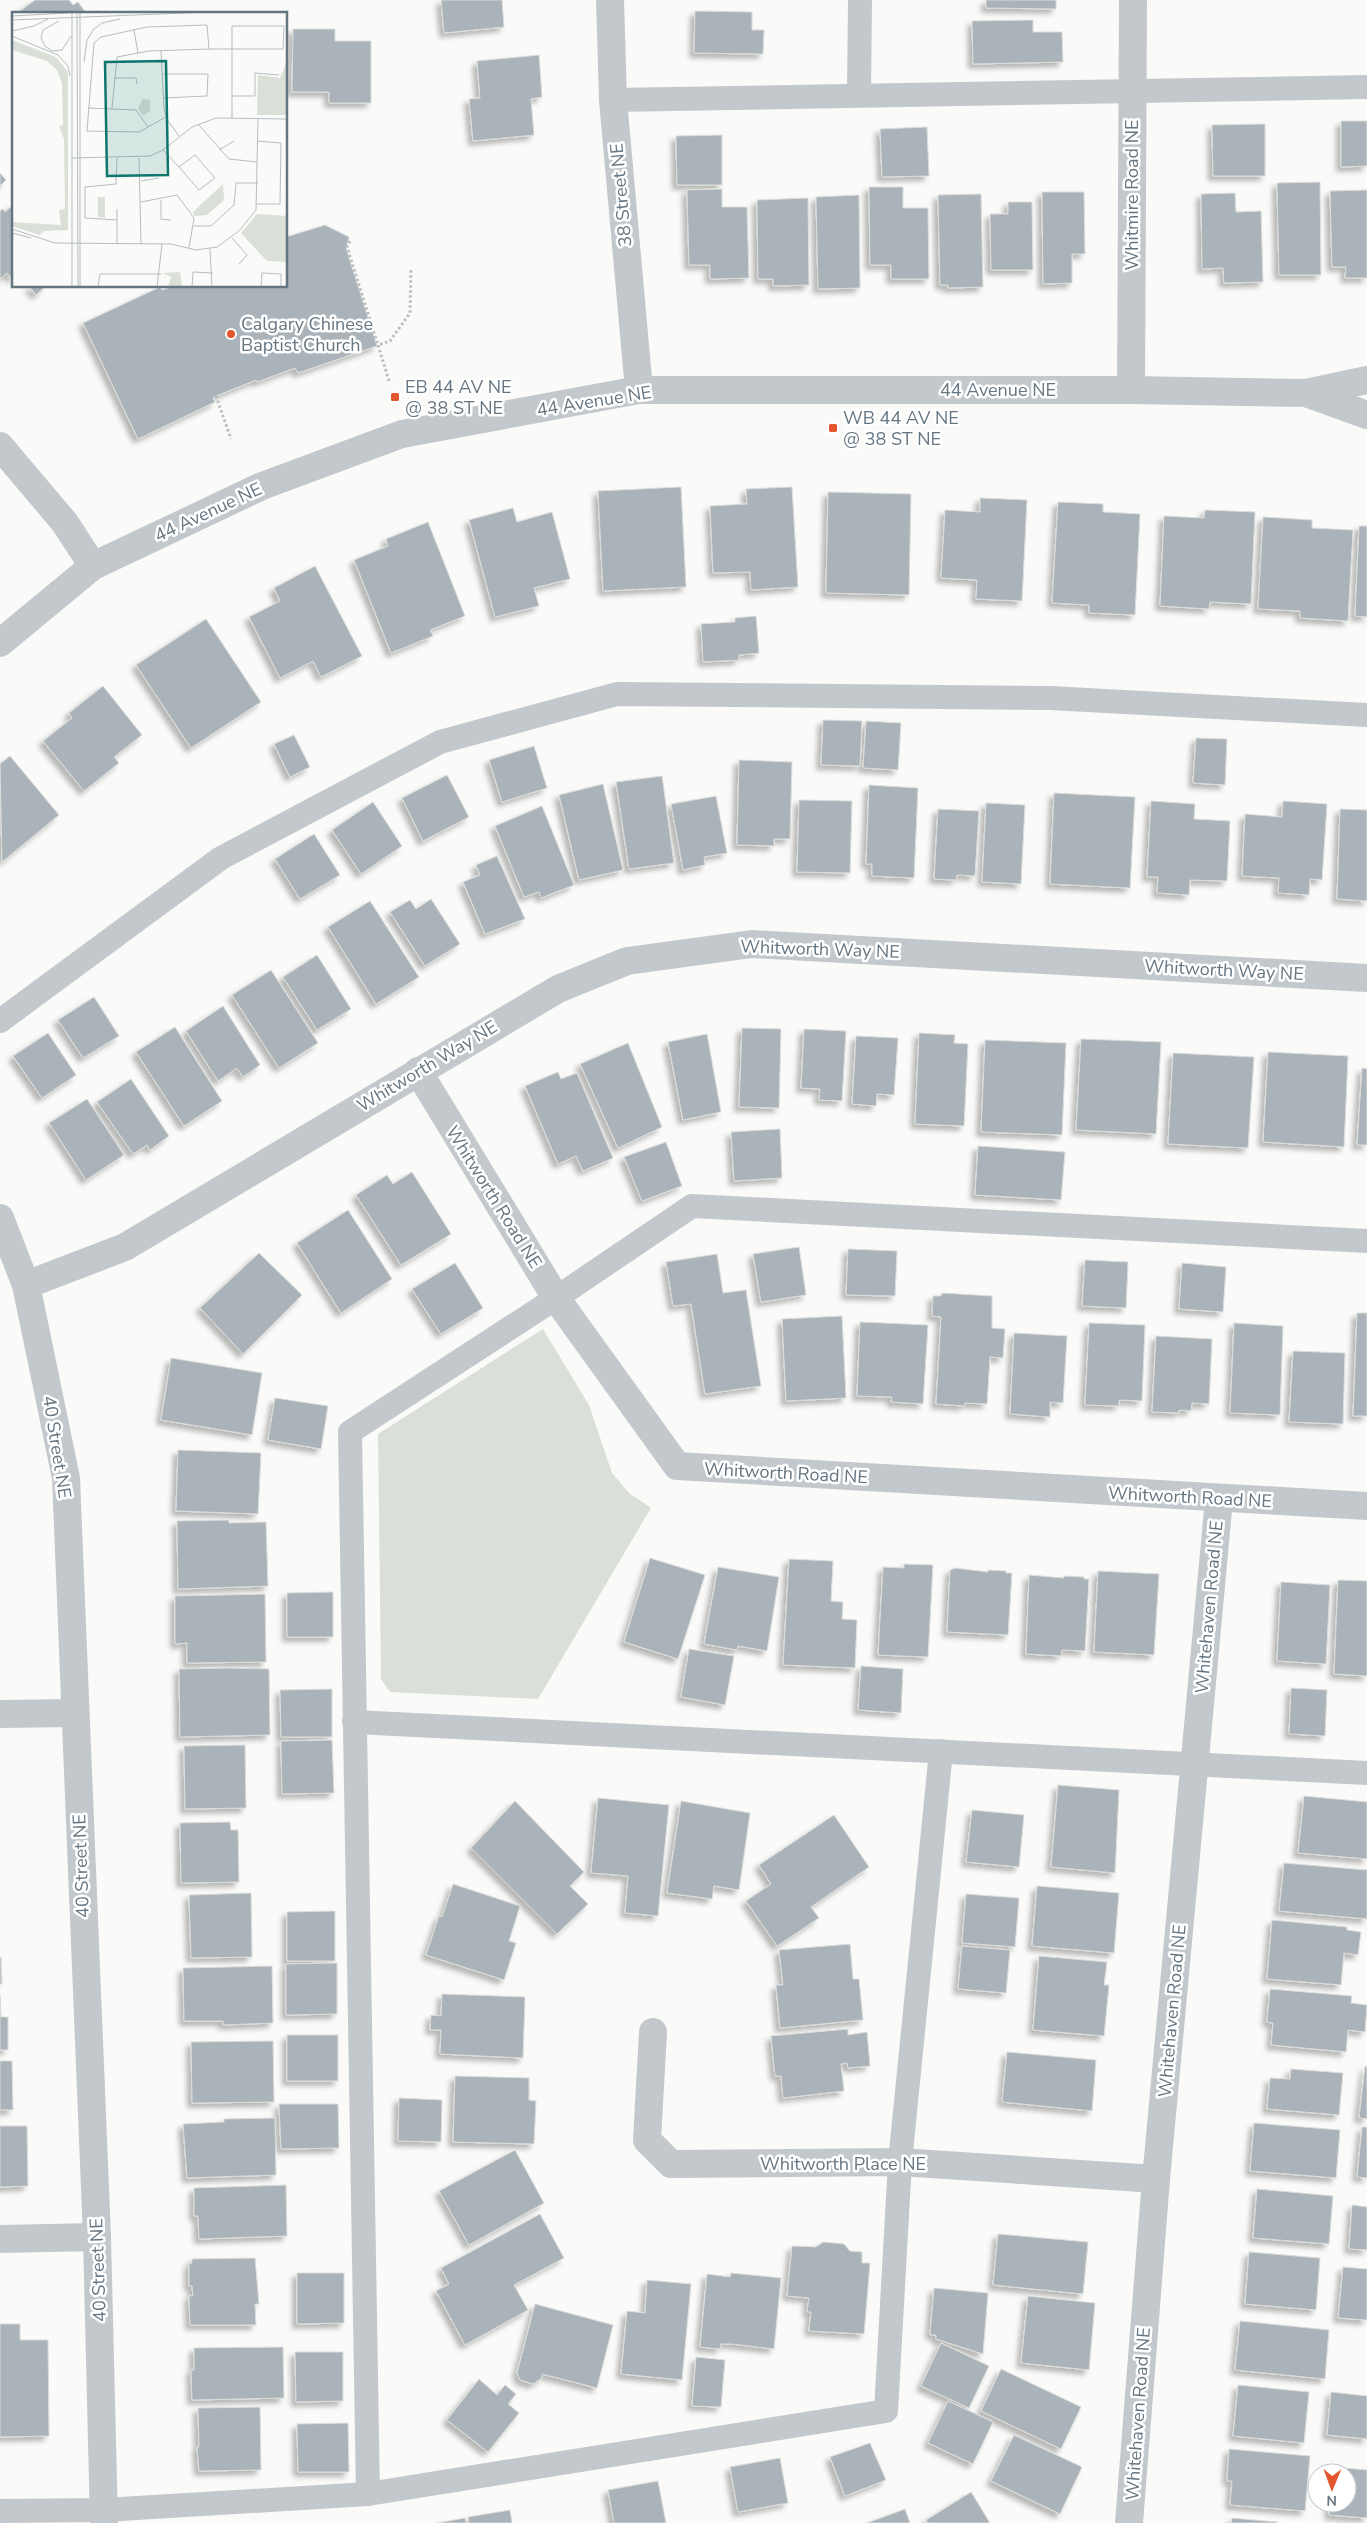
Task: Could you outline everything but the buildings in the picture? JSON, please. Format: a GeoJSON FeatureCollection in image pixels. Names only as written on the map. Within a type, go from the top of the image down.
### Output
{"type":"FeatureCollection","features":[{"type":"Feature","properties":{"kind":"street","name":"38 Street NE"},"geometry":{"type":"LineString","coordinates":[[610,0],[613,100],[639,390]]}},
{"type":"Feature","properties":{"kind":"street","name":"Whitmire Road NE"},"geometry":{"type":"LineString","coordinates":[[1131,390],[1133,0]]}},
{"type":"Feature","properties":{"kind":"street","name":"44 Avenue NE"},"geometry":{"type":"LineString","coordinates":[[0,643],[93,566],[262,486],[402,434],[639,390],[1131,390],[1306,393],[1367,380]]}},
{"type":"Feature","properties":{"kind":"street","name":"44 Avenue NE"},"geometry":{"type":"LineString","coordinates":[[1306,393],[1367,415]]}},
{"type":"Feature","properties":{"kind":"street"},"geometry":{"type":"LineString","coordinates":[[0,446],[65,523],[93,566]]}},
{"type":"Feature","properties":{"kind":"street","name":"Whitworth Way NE"},"geometry":{"type":"LineString","coordinates":[[26,1285],[125,1247],[558,989],[627,961],[752,944],[1367,978]]}},
{"type":"Feature","properties":{"kind":"street","name":"Whitworth Road NE"},"geometry":{"type":"LineString","coordinates":[[418,1072],[556,1298],[677,1466],[1219,1499],[1367,1506]]}},
{"type":"Feature","properties":{"kind":"street","name":"40 Street NE"},"geometry":{"type":"LineString","coordinates":[[0,1218],[26,1285],[66,1478],[97,2237],[104,2516]]}},
{"type":"Feature","properties":{"kind":"street","name":"Whitehaven Road NE"},"geometry":{"type":"LineString","coordinates":[[1129,2523],[1156,2179],[1219,1499]]}},
{"type":"Feature","properties":{"kind":"street"},"geometry":{"type":"LineString","coordinates":[[0,1714],[75,1713]]}},
{"type":"Feature","properties":{"kind":"street","name":"Whitworth Place NE"},"geometry":{"type":"LineString","coordinates":[[653,2032],[647,2140],[671,2164],[900,2162],[1156,2179]]}},
{"type":"Feature","properties":{"kind":"street"},"geometry":{"type":"LineString","coordinates":[[0,2240],[97,2237]]}},
{"type":"Feature","properties":{"kind":"lane"},"geometry":{"type":"LineString","coordinates":[[859,96],[860,0]]}},
{"type":"Feature","properties":{"kind":"lane"},"geometry":{"type":"LineString","coordinates":[[613,100],[1367,87]]}},
{"type":"Feature","properties":{"kind":"lane"},"geometry":{"type":"LineString","coordinates":[[0,1021],[221,858],[440,742],[616,694],[1050,698],[1367,715]]}},
{"type":"Feature","properties":{"kind":"lane"},"geometry":{"type":"LineString","coordinates":[[368,2494],[350,1432],[556,1298],[692,1206],[1367,1241]]}},
{"type":"Feature","properties":{"kind":"lane"},"geometry":{"type":"LineString","coordinates":[[354,1722],[1367,1773]]}},
{"type":"Feature","properties":{"kind":"lane"},"geometry":{"type":"LineString","coordinates":[[0,2511],[104,2516],[368,2494],[886,2411],[900,2162],[941,1751]]}},
{"type":"Feature","properties":{"kind":"path"},"geometry":{"type":"LineString","coordinates":[[350,241],[347,247],[389,381]]}},
{"type":"Feature","properties":{"kind":"path"},"geometry":{"type":"LineString","coordinates":[[378,345],[390,341],[410,313],[411,268]]}},
{"type":"Feature","properties":{"kind":"path"},"geometry":{"type":"LineString","coordinates":[[216,396],[232,439]]}},
{"type":"Feature","properties":{"kind":"shaded area"},"geometry":{"type":"Polygon","coordinates":[[[543,1329],[589,1405],[612,1473],[629,1493],[651,1508],[538,1699],[390,1692],[381,1679],[378,1434],[543,1329]]]}},
{"type":"Feature","properties":{"kind":"place","name":"Calgary Chinese Baptist Church"},"geometry":{"type":"Point","coordinates":[231,334]}},
{"type":"Feature","properties":{"kind":"place","name":"EB 44 AV NE @ 38 ST NE"},"geometry":{"type":"Point","coordinates":[395,397]}},
{"type":"Feature","properties":{"kind":"place","name":"WB 44 AV NE @ 38 ST NE"},"geometry":{"type":"Point","coordinates":[833,428]}}]}
